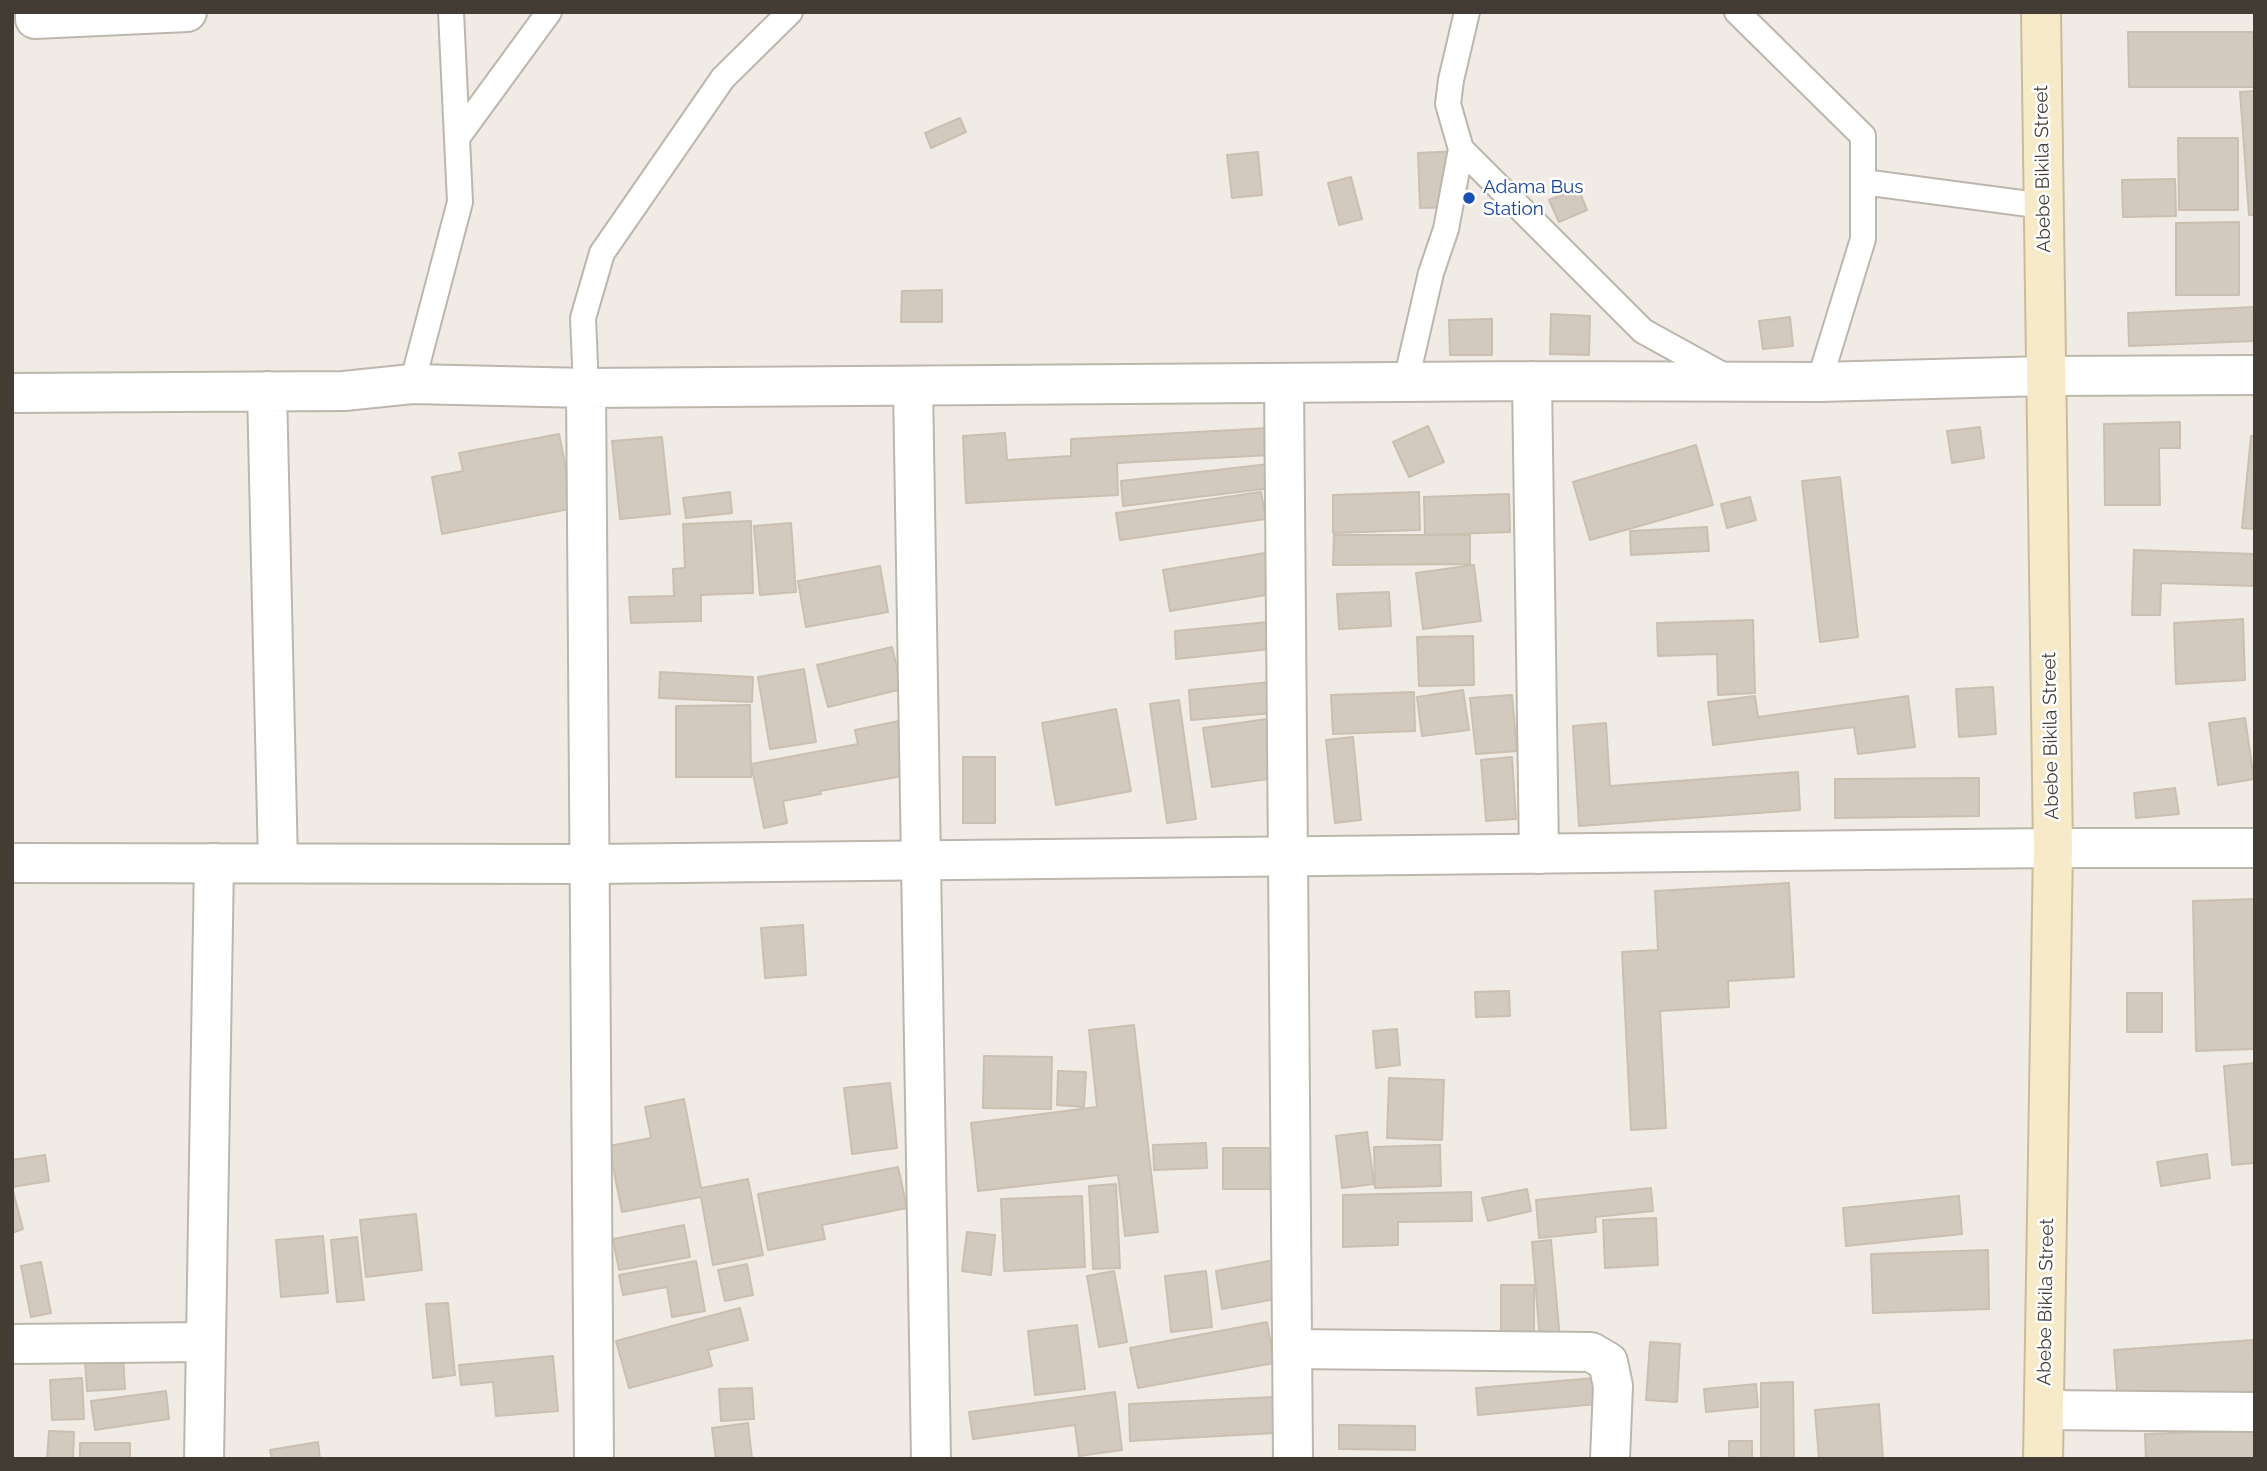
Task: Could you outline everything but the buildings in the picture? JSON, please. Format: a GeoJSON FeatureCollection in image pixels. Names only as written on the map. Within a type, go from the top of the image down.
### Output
{"type":"FeatureCollection","features":[{"type":"Feature","properties":{"kind":"main road","name":"Abebe Bikila Street"},"geometry":{"type":"LineString","coordinates":[[2041,12],[2053,848],[2043,1459]]}},
{"type":"Feature","properties":{"kind":"street"},"geometry":{"type":"LineString","coordinates":[[35,12],[35,19],[187,12]]}},
{"type":"Feature","properties":{"kind":"street"},"geometry":{"type":"LineString","coordinates":[[12,393],[344,391],[412,384],[586,388],[1532,380],[1819,382],[2046,376],[2255,375]]}},
{"type":"Feature","properties":{"kind":"street"},"geometry":{"type":"LineString","coordinates":[[1532,380],[1539,854]]}},
{"type":"Feature","properties":{"kind":"street"},"geometry":{"type":"LineString","coordinates":[[1284,383],[1293,1459]]}},
{"type":"Feature","properties":{"kind":"street"},"geometry":{"type":"LineString","coordinates":[[913,386],[931,1459]]}},
{"type":"Feature","properties":{"kind":"street"},"geometry":{"type":"LineString","coordinates":[[586,388],[594,1459]]}},
{"type":"Feature","properties":{"kind":"street"},"geometry":{"type":"LineString","coordinates":[[267,391],[278,863]]}},
{"type":"Feature","properties":{"kind":"street"},"geometry":{"type":"LineString","coordinates":[[12,863],[590,864],[2255,848]]}},
{"type":"Feature","properties":{"kind":"street"},"geometry":{"type":"LineString","coordinates":[[204,1459],[214,863]]}},
{"type":"Feature","properties":{"kind":"street"},"geometry":{"type":"LineString","coordinates":[[12,1344],[206,1342]]}},
{"type":"Feature","properties":{"kind":"street"},"geometry":{"type":"LineString","coordinates":[[1292,1349],[1591,1352],[1608,1362],[1613,1386],[1610,1459]]}},
{"type":"Feature","properties":{"kind":"street"},"geometry":{"type":"LineString","coordinates":[[2044,1410],[2255,1412]]}},
{"type":"Feature","properties":{"kind":"lane"},"geometry":{"type":"LineString","coordinates":[[412,384],[460,202],[451,12]]}},
{"type":"Feature","properties":{"kind":"lane"},"geometry":{"type":"LineString","coordinates":[[457,138],[549,12]]}},
{"type":"Feature","properties":{"kind":"lane"},"geometry":{"type":"LineString","coordinates":[[586,388],[583,318],[602,253],[723,78],[790,12]]}},
{"type":"Feature","properties":{"kind":"lane"},"geometry":{"type":"LineString","coordinates":[[1406,382],[1431,273],[1446,229],[1461,149],[1448,104],[1467,12]]}},
{"type":"Feature","properties":{"kind":"lane"},"geometry":{"type":"LineString","coordinates":[[1737,12],[1863,136],[1863,239],[1819,382]]}},
{"type":"Feature","properties":{"kind":"lane"},"geometry":{"type":"LineString","coordinates":[[1461,149],[1643,331],[1735,382]]}},
{"type":"Feature","properties":{"kind":"lane"},"geometry":{"type":"LineString","coordinates":[[1863,182],[2044,206]]}},
{"type":"Feature","properties":{"kind":"place","name":"Adama Bus Station"},"geometry":{"type":"Point","coordinates":[1469,198]}}]}
